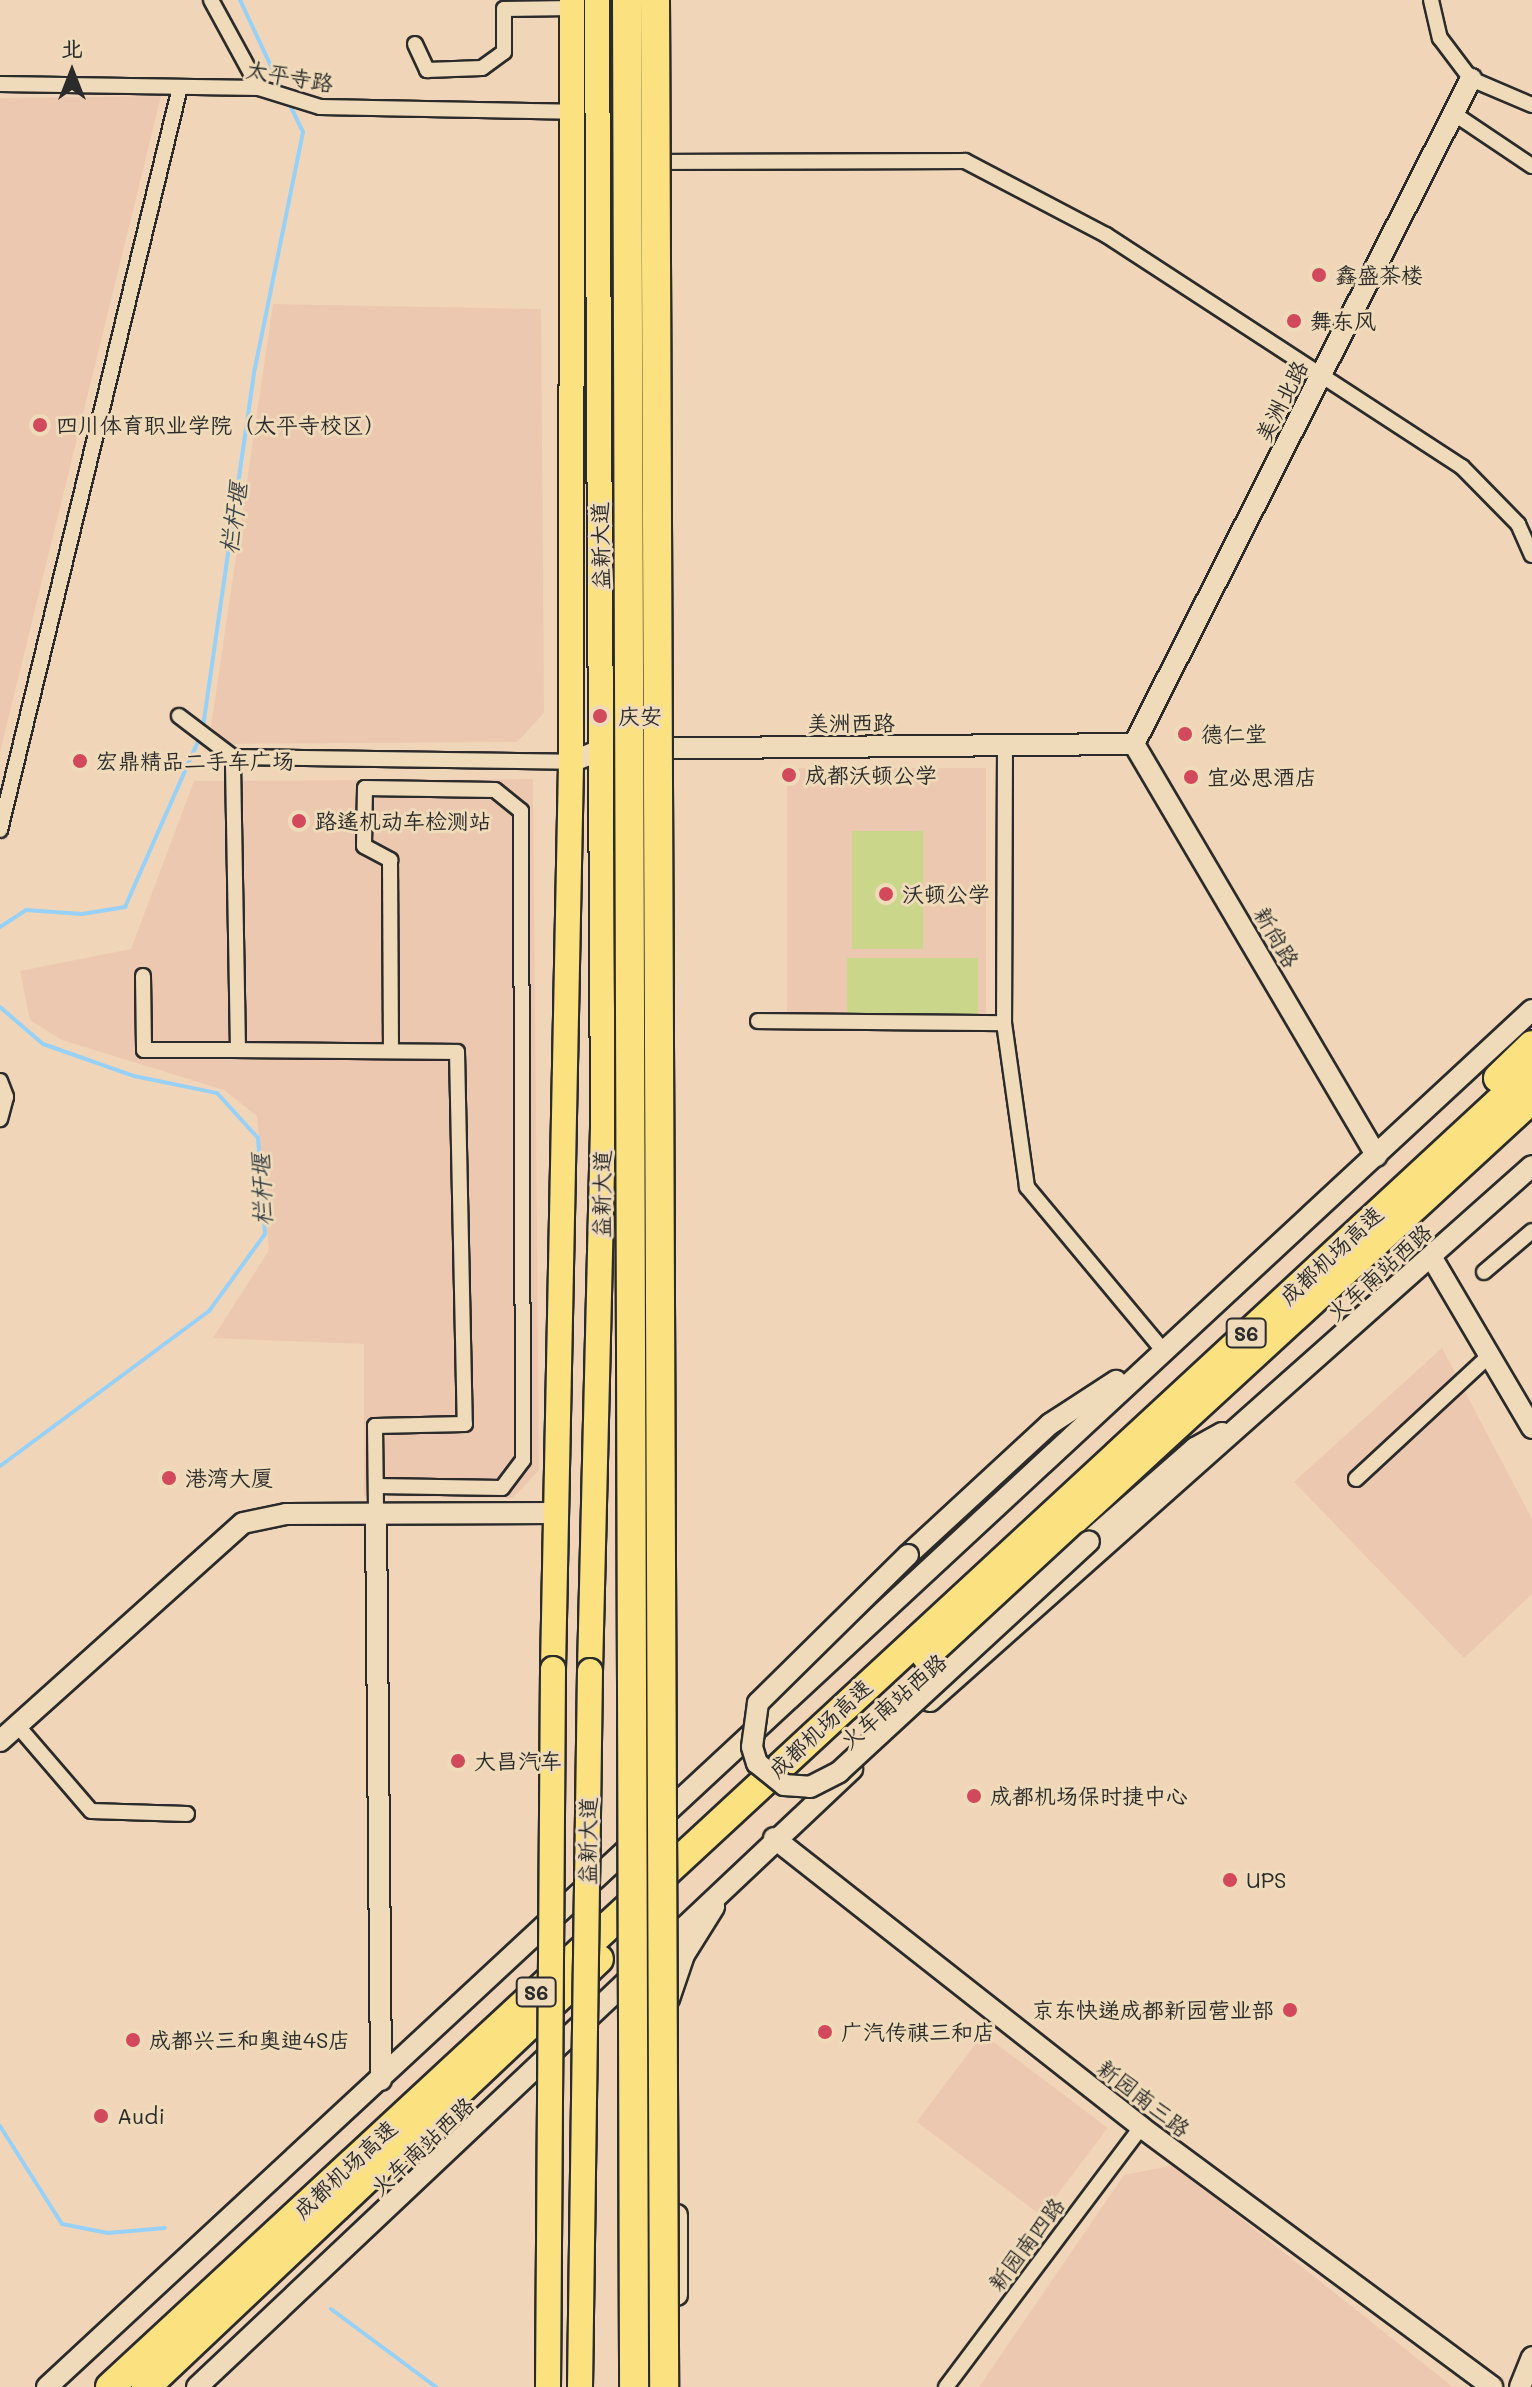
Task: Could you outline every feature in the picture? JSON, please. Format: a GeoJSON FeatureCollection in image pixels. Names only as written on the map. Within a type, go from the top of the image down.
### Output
{"type":"FeatureCollection","features":[{"type":"Feature","properties":{"kind":"highway"},"geometry":{"type":"LineString","coordinates":[[627,0],[634,2387]]}},
{"type":"Feature","properties":{"kind":"highway"},"geometry":{"type":"LineString","coordinates":[[655,0],[666,2387]]}},
{"type":"Feature","properties":{"kind":"highway"},"geometry":{"type":"LineString","coordinates":[[1359,1228],[1532,1045]]}},
{"type":"Feature","properties":{"kind":"highway","name":"成都机场高速"},"geometry":{"type":"LineString","coordinates":[[146,2387],[969,1604],[1359,1228],[1532,1071]]}},
{"type":"Feature","properties":{"kind":"highway","name":"成都机场高速"},"geometry":{"type":"LineString","coordinates":[[110,2387],[969,1604],[1532,1099]]}},
{"type":"Feature","properties":{"kind":"highway"},"geometry":{"type":"LineString","coordinates":[[1492,1136],[1532,1106]]}},
{"type":"Feature","properties":{"kind":"main road","name":"益新大道"},"geometry":{"type":"LineString","coordinates":[[580,2387],[590,1671],[603,1127],[597,0]]}},
{"type":"Feature","properties":{"kind":"main road","name":"益新大道"},"geometry":{"type":"LineString","coordinates":[[548,2387],[553,1669],[571,762],[572,4]]}},
{"type":"Feature","properties":{"kind":"main road","name":"美洲北路"},"geometry":{"type":"LineString","coordinates":[[1134,744],[1471,79]]}},
{"type":"Feature","properties":{"kind":"main road","name":"美洲西路"},"geometry":{"type":"LineString","coordinates":[[571,762],[603,749],[1134,744]]}},
{"type":"Feature","properties":{"kind":"main road","name":"新尚路"},"geometry":{"type":"LineString","coordinates":[[1134,744],[1377,1156]]}},
{"type":"Feature","properties":{"kind":"main road"},"geometry":{"type":"LineString","coordinates":[[47,2387],[1532,1010]]}},
{"type":"Feature","properties":{"kind":"main road","name":"火车南站西路"},"geometry":{"type":"LineString","coordinates":[[197,2387],[468,2137],[774,1838],[1432,1258],[1532,1166]]}},
{"type":"Feature","properties":{"kind":"main road"},"geometry":{"type":"LineString","coordinates":[[1432,1258],[1532,1428]]}},
{"type":"Feature","properties":{"kind":"main road"},"geometry":{"type":"LineString","coordinates":[[1163,1350],[1050,1424],[908,1555],[758,1703],[752,1747],[757,1763],[784,1785],[810,1787],[839,1772],[1089,1541],[1195,1448],[1257,1413]]}},
{"type":"Feature","properties":{"kind":"main road"},"geometry":{"type":"LineString","coordinates":[[0,1741],[243,1523],[286,1514],[557,1513]]}},
{"type":"Feature","properties":{"kind":"main road"},"geometry":{"type":"LineString","coordinates":[[376,1514],[381,2080]]}},
{"type":"Feature","properties":{"kind":"main road","name":"新园南三路"},"geometry":{"type":"LineString","coordinates":[[774,1838],[1141,2127],[1492,2387]]}},
{"type":"Feature","properties":{"kind":"main road"},"geometry":{"type":"LineString","coordinates":[[675,2387],[678,2253],[669,1996],[684,1955],[731,1880]]}},
{"type":"Feature","properties":{"kind":"main road"},"geometry":{"type":"LineString","coordinates":[[1520,2387],[1532,2357]]}},
{"type":"Feature","properties":{"kind":"street"},"geometry":{"type":"LineString","coordinates":[[211,0],[259,88]]}},
{"type":"Feature","properties":{"kind":"street"},"geometry":{"type":"LineString","coordinates":[[1431,0],[1440,38],[1471,79],[1532,105]]}},
{"type":"Feature","properties":{"kind":"street"},"geometry":{"type":"LineString","coordinates":[[415,44],[427,70],[482,68],[504,52],[504,5],[572,4]]}},
{"type":"Feature","properties":{"kind":"street","name":"太平寺路"},"geometry":{"type":"LineString","coordinates":[[0,84],[259,88],[320,107],[573,112]]}},
{"type":"Feature","properties":{"kind":"street"},"geometry":{"type":"LineString","coordinates":[[0,830],[180,87]]}},
{"type":"Feature","properties":{"kind":"street"},"geometry":{"type":"LineString","coordinates":[[1453,113],[1532,166]]}},
{"type":"Feature","properties":{"kind":"street"},"geometry":{"type":"LineString","coordinates":[[597,163],[965,161],[1106,235],[1462,467],[1518,524],[1532,555]]}},
{"type":"Feature","properties":{"kind":"street"},"geometry":{"type":"LineString","coordinates":[[179,716],[233,757],[571,762]]}},
{"type":"Feature","properties":{"kind":"street"},"geometry":{"type":"LineString","coordinates":[[1005,747],[1004,1023],[1027,1187],[1163,1350]]}},
{"type":"Feature","properties":{"kind":"street"},"geometry":{"type":"LineString","coordinates":[[233,757],[238,1050]]}},
{"type":"Feature","properties":{"kind":"street"},"geometry":{"type":"LineString","coordinates":[[376,1486],[502,1488],[523,1460],[521,811],[495,790],[365,788],[364,846],[390,860],[391,1051]]}},
{"type":"Feature","properties":{"kind":"street"},"geometry":{"type":"LineString","coordinates":[[143,976],[144,1050],[457,1052],[465,1424],[375,1426],[376,1514]]}},
{"type":"Feature","properties":{"kind":"street"},"geometry":{"type":"LineString","coordinates":[[758,1021],[1004,1023]]}},
{"type":"Feature","properties":{"kind":"street"},"geometry":{"type":"LineString","coordinates":[[0,1081],[6,1097],[0,1119]]}},
{"type":"Feature","properties":{"kind":"street"},"geometry":{"type":"LineString","coordinates":[[1484,1272],[1532,1231]]}},
{"type":"Feature","properties":{"kind":"street"},"geometry":{"type":"LineString","coordinates":[[1356,1479],[1490,1355]]}},
{"type":"Feature","properties":{"kind":"street"},"geometry":{"type":"LineString","coordinates":[[17,1725],[91,1811],[187,1814]]}},
{"type":"Feature","properties":{"kind":"street","name":"新园南四路"},"geometry":{"type":"LineString","coordinates":[[946,2387],[1141,2127]]}},
{"type":"Feature","properties":{"kind":"shaded area","name":"四川体育职业学院（太平寺校区）"},"geometry":{"type":"Polygon","coordinates":[[[161,96],[0,752],[0,98],[161,96]]]}},
{"type":"Feature","properties":{"kind":"shaded area"},"geometry":{"type":"Polygon","coordinates":[[[273,304],[541,309],[544,713],[517,742],[230,744],[211,727],[273,304]]]}},
{"type":"Feature","properties":{"kind":"shaded area","name":"沃顿公学"},"geometry":{"type":"Polygon","coordinates":[[[787,768],[986,768],[986,1020],[787,1020],[787,768]]]}},
{"type":"Feature","properties":{"kind":"shaded area"},"geometry":{"type":"Polygon","coordinates":[[[533,779],[539,1470],[513,1498],[364,1496],[364,1344],[213,1338],[269,1250],[257,1116],[224,1090],[62,1040],[30,1020],[20,971],[131,949],[194,781],[533,779]]]}},
{"type":"Feature","properties":{"kind":"shaded area"},"geometry":{"type":"Polygon","coordinates":[[[1442,1348],[1532,1519],[1532,1594],[1464,1658],[1294,1482],[1442,1348]]]}},
{"type":"Feature","properties":{"kind":"shaded area"},"geometry":{"type":"Polygon","coordinates":[[[983,2034],[1108,2128],[1041,2216],[917,2122],[983,2034]]]}},
{"type":"Feature","properties":{"kind":"shaded area"},"geometry":{"type":"Polygon","coordinates":[[[1174,2165],[1453,2387],[979,2387],[1124,2175],[1174,2165]]]}},
{"type":"Feature","properties":{"kind":"green space"},"geometry":{"type":"Polygon","coordinates":[[[852,831],[923,831],[923,949],[852,949],[852,831]]]}},
{"type":"Feature","properties":{"kind":"green space"},"geometry":{"type":"Polygon","coordinates":[[[847,958],[978,958],[978,1014],[847,1014],[847,958]]]}},
{"type":"Feature","properties":{"kind":"waterway","name":"栏杆堰"},"geometry":{"type":"LineString","coordinates":[[240,0],[283,92]]}},
{"type":"Feature","properties":{"kind":"waterway","name":"栏杆堰"},"geometry":{"type":"LineString","coordinates":[[203,727],[255,368],[303,132],[289,103]]}},
{"type":"Feature","properties":{"kind":"waterway","name":"栏杆堰"},"geometry":{"type":"LineString","coordinates":[[0,927],[26,910],[82,914],[125,907],[201,735]]}},
{"type":"Feature","properties":{"kind":"waterway","name":"栏杆堰"},"geometry":{"type":"LineString","coordinates":[[0,1007],[43,1044],[134,1076],[217,1093],[258,1138],[265,1234],[209,1311],[0,1466]]}},
{"type":"Feature","properties":{"kind":"waterway","name":"栏杆堰"},"geometry":{"type":"LineString","coordinates":[[0,2126],[62,2224],[108,2233],[165,2228]]}},
{"type":"Feature","properties":{"kind":"waterway","name":"栏杆堰"},"geometry":{"type":"LineString","coordinates":[[331,2309],[436,2387]]}},
{"type":"Feature","properties":{"kind":"place","name":"鑫盛茶楼"},"geometry":{"type":"Point","coordinates":[1319,275]}},
{"type":"Feature","properties":{"kind":"place","name":"舞东风"},"geometry":{"type":"Point","coordinates":[1294,321]}},
{"type":"Feature","properties":{"kind":"place","name":"四川体育职业学院（太平寺校区）"},"geometry":{"type":"Point","coordinates":[40,425]}},
{"type":"Feature","properties":{"kind":"place","name":"庆安"},"geometry":{"type":"Point","coordinates":[600,716]}},
{"type":"Feature","properties":{"kind":"place","name":"德仁堂"},"geometry":{"type":"Point","coordinates":[1185,734]}},
{"type":"Feature","properties":{"kind":"place","name":"宏鼎精品二手车广场"},"geometry":{"type":"Point","coordinates":[80,761]}},
{"type":"Feature","properties":{"kind":"place","name":"成都沃顿公学"},"geometry":{"type":"Point","coordinates":[789,775]}},
{"type":"Feature","properties":{"kind":"place","name":"宜必思酒店"},"geometry":{"type":"Point","coordinates":[1191,777]}},
{"type":"Feature","properties":{"kind":"place","name":"路遥机动车检测站"},"geometry":{"type":"Point","coordinates":[299,821]}},
{"type":"Feature","properties":{"kind":"place","name":"沃顿公学"},"geometry":{"type":"Point","coordinates":[886,894]}},
{"type":"Feature","properties":{"kind":"place","name":"港湾大厦"},"geometry":{"type":"Point","coordinates":[169,1478]}},
{"type":"Feature","properties":{"kind":"place","name":"大昌汽车"},"geometry":{"type":"Point","coordinates":[458,1761]}},
{"type":"Feature","properties":{"kind":"place","name":"成都机场保时捷中心"},"geometry":{"type":"Point","coordinates":[974,1796]}},
{"type":"Feature","properties":{"kind":"place","name":"UPS"},"geometry":{"type":"Point","coordinates":[1230,1880]}},
{"type":"Feature","properties":{"kind":"place","name":"京东快递成都新园营业部"},"geometry":{"type":"Point","coordinates":[1290,2010]}},
{"type":"Feature","properties":{"kind":"place","name":"广汽传祺三和店"},"geometry":{"type":"Point","coordinates":[825,2032]}},
{"type":"Feature","properties":{"kind":"place","name":"成都兴三和奥迪4S店"},"geometry":{"type":"Point","coordinates":[133,2040]}},
{"type":"Feature","properties":{"kind":"place","name":"Audi"},"geometry":{"type":"Point","coordinates":[101,2116]}}]}
